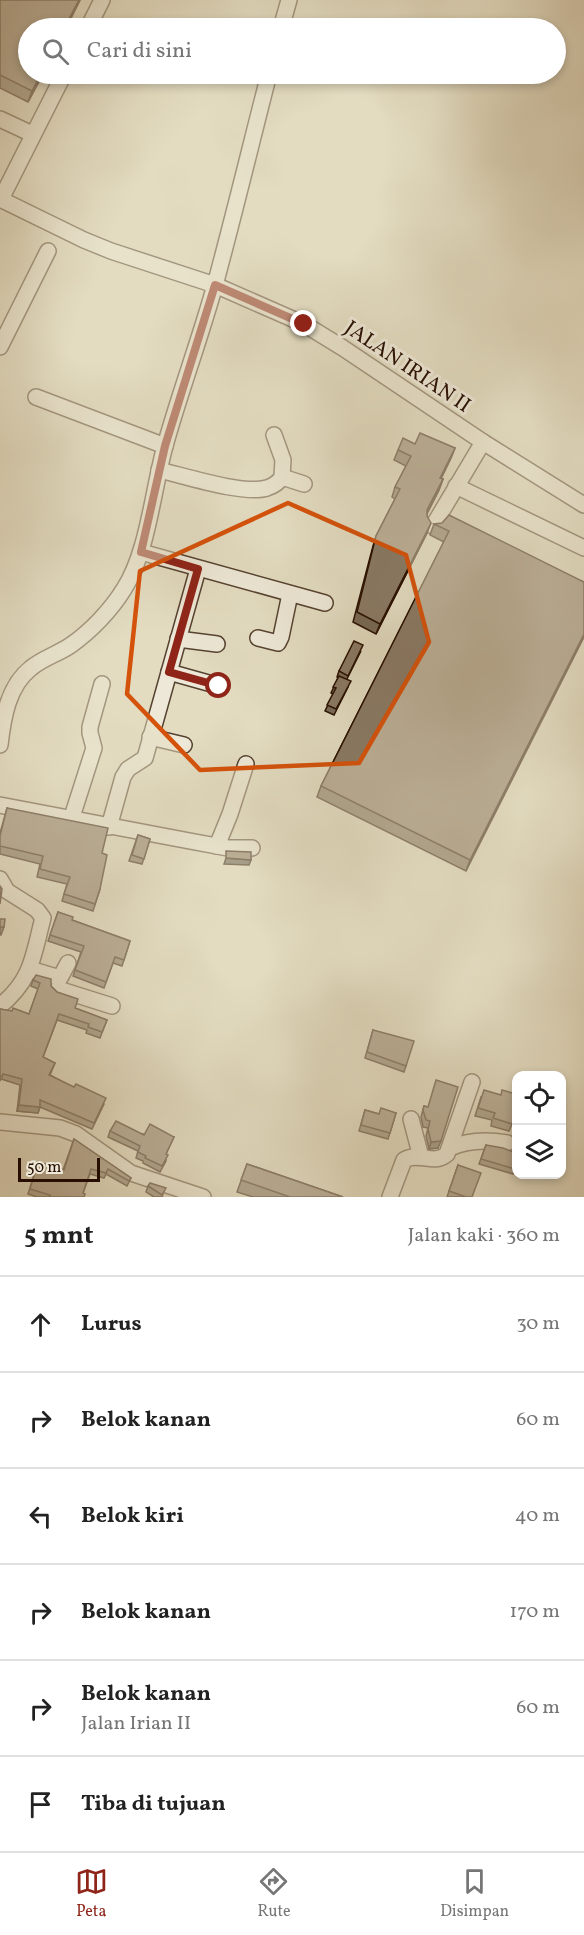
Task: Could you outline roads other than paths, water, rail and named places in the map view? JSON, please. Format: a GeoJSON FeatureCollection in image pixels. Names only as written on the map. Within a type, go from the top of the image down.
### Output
{"type":"FeatureCollection","features":[{"type":"Feature","properties":{"kind":"street"},"geometry":{"type":"LineString","coordinates":[[93,18],[102,0]]}},
{"type":"Feature","properties":{"kind":"street"},"geometry":{"type":"LineString","coordinates":[[284,18],[289,0]]}},
{"type":"Feature","properties":{"kind":"street"},"geometry":{"type":"LineString","coordinates":[[1,199],[59,84]]}},
{"type":"Feature","properties":{"kind":"street"},"geometry":{"type":"LineString","coordinates":[[0,746],[3,721],[20,679],[31,668],[70,645],[114,604],[126,587],[141,552],[165,446],[215,285],[266,84]]}},
{"type":"Feature","properties":{"kind":"street"},"geometry":{"type":"LineString","coordinates":[[0,119],[32,134]]}},
{"type":"Feature","properties":{"kind":"street","name":"JALAN IRIAN II"},"geometry":{"type":"LineString","coordinates":[[1,199],[84,240],[215,285],[304,324],[483,442],[584,505]]}},
{"type":"Feature","properties":{"kind":"street"},"geometry":{"type":"LineString","coordinates":[[0,347],[48,251]]}},
{"type":"Feature","properties":{"kind":"street"},"geometry":{"type":"LineString","coordinates":[[36,398],[165,446]]}},
{"type":"Feature","properties":{"kind":"street"},"geometry":{"type":"LineString","coordinates":[[159,470],[235,488],[254,490],[268,488],[282,477],[283,460],[274,435]]}},
{"type":"Feature","properties":{"kind":"street"},"geometry":{"type":"LineString","coordinates":[[433,526],[483,442]]}},
{"type":"Feature","properties":{"kind":"street"},"geometry":{"type":"LineString","coordinates":[[282,477],[304,484]]}},
{"type":"Feature","properties":{"kind":"street"},"geometry":{"type":"LineString","coordinates":[[456,486],[584,548]]}},
{"type":"Feature","properties":{"kind":"street"},"geometry":{"type":"LineString","coordinates":[[141,552],[325,603]]}},
{"type":"Feature","properties":{"kind":"street"},"geometry":{"type":"LineString","coordinates":[[109,827],[123,777],[128,770],[145,758],[198,569]]}},
{"type":"Feature","properties":{"kind":"street"},"geometry":{"type":"LineString","coordinates":[[258,638],[278,643],[290,594]]}},
{"type":"Feature","properties":{"kind":"street"},"geometry":{"type":"LineString","coordinates":[[178,639],[217,644]]}},
{"type":"Feature","properties":{"kind":"street"},"geometry":{"type":"LineString","coordinates":[[169,672],[219,686]]}},
{"type":"Feature","properties":{"kind":"street"},"geometry":{"type":"LineString","coordinates":[[72,820],[94,748],[90,727],[102,684]]}},
{"type":"Feature","properties":{"kind":"street"},"geometry":{"type":"LineString","coordinates":[[150,737],[184,745]]}},
{"type":"Feature","properties":{"kind":"street"},"geometry":{"type":"LineString","coordinates":[[217,846],[246,764]]}},
{"type":"Feature","properties":{"kind":"street"},"geometry":{"type":"LineString","coordinates":[[0,805],[217,846],[252,848]]}},
{"type":"Feature","properties":{"kind":"street"},"geometry":{"type":"LineString","coordinates":[[0,879],[7,891],[37,910],[43,918],[30,969],[19,987],[0,1006]]}},
{"type":"Feature","properties":{"kind":"street"},"geometry":{"type":"LineString","coordinates":[[59,989],[68,963]]}},
{"type":"Feature","properties":{"kind":"street"},"geometry":{"type":"LineString","coordinates":[[30,969],[59,989],[112,1006]]}},
{"type":"Feature","properties":{"kind":"street"},"geometry":{"type":"LineString","coordinates":[[390,1197],[402,1161],[408,1157],[442,1159],[450,1148],[472,1082]]}},
{"type":"Feature","properties":{"kind":"street"},"geometry":{"type":"LineString","coordinates":[[411,1119],[421,1157]]}},
{"type":"Feature","properties":{"kind":"street"},"geometry":{"type":"LineString","coordinates":[[0,1122],[60,1128],[76,1134],[137,1175],[203,1197]]}},
{"type":"Feature","properties":{"kind":"street"},"geometry":{"type":"LineString","coordinates":[[450,1148],[463,1143],[507,1143]]}}]}
